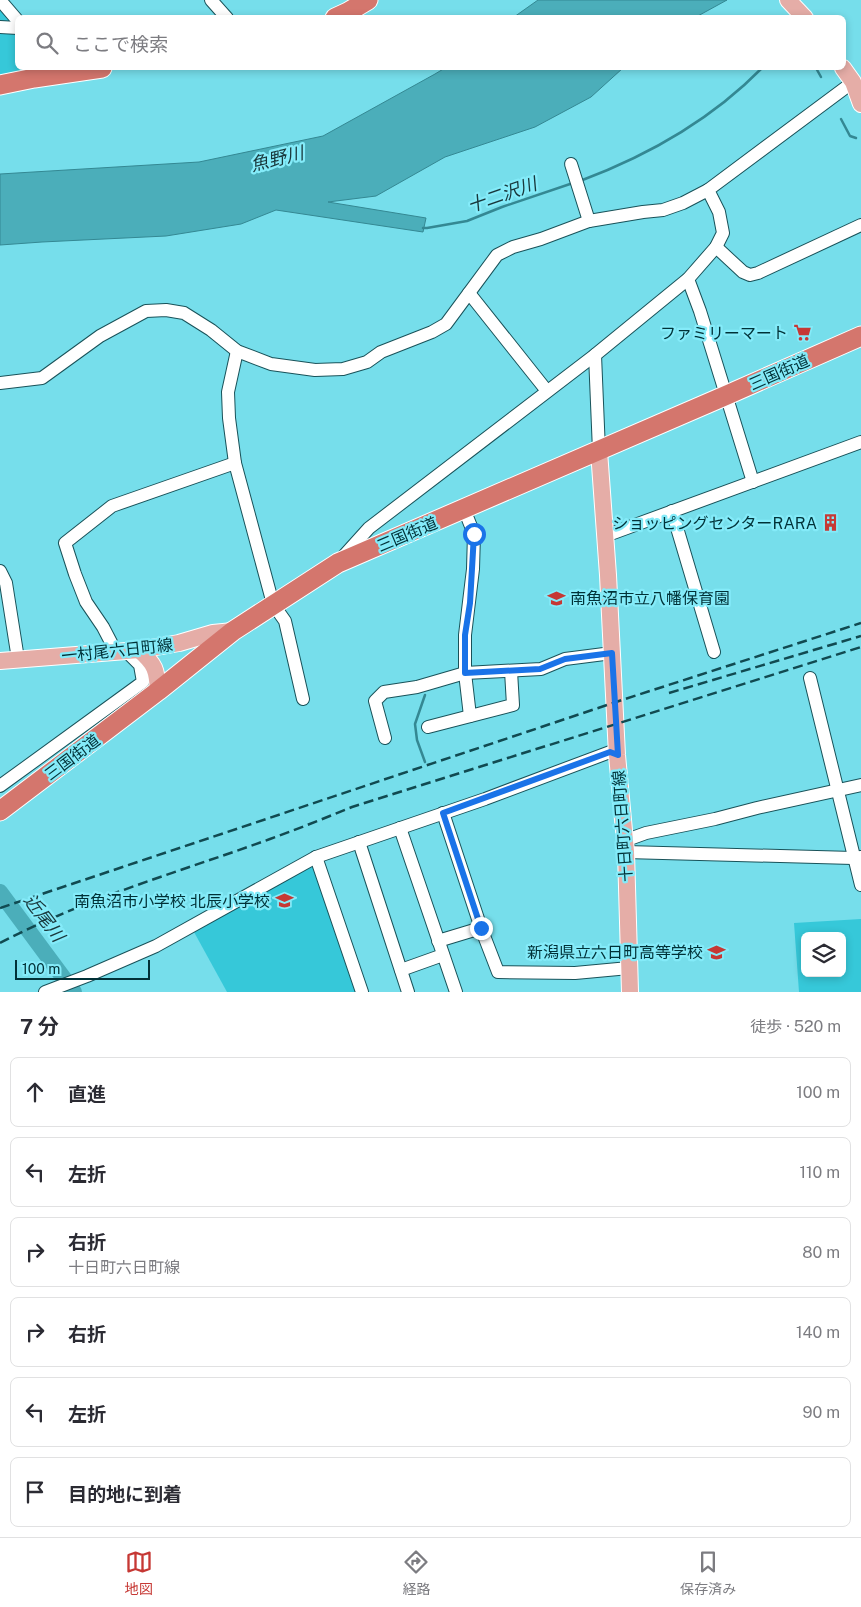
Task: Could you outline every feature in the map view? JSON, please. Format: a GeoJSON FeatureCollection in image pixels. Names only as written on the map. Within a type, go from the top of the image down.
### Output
{"type":"FeatureCollection","features":[{"type":"Feature","properties":{"kind":"highway"},"geometry":{"type":"LineString","coordinates":[[342,15],[368,0]]}},
{"type":"Feature","properties":{"kind":"highway"},"geometry":{"type":"LineString","coordinates":[[0,85],[33,73],[74,70]]}},
{"type":"Feature","properties":{"kind":"highway","name":"三国街道"},"geometry":{"type":"LineString","coordinates":[[0,812],[233,631],[338,563],[861,336]]}},
{"type":"Feature","properties":{"kind":"main road"},"geometry":{"type":"LineString","coordinates":[[789,1],[803,15]]}},
{"type":"Feature","properties":{"kind":"main road"},"geometry":{"type":"LineString","coordinates":[[846,70],[857,79],[861,104]]}},
{"type":"Feature","properties":{"kind":"main road","name":"十日町六日町線"},"geometry":{"type":"LineString","coordinates":[[599,451],[625,846],[630,992]]}},
{"type":"Feature","properties":{"kind":"main road","name":"一村尾六日町線"},"geometry":{"type":"LineString","coordinates":[[0,661],[127,651],[179,643],[213,633],[233,631]]}},
{"type":"Feature","properties":{"kind":"main road"},"geometry":{"type":"LineString","coordinates":[[127,651],[149,659],[156,668],[158,691]]}},
{"type":"Feature","properties":{"kind":"street"},"geometry":{"type":"LineString","coordinates":[[0,0],[15,18]]}},
{"type":"Feature","properties":{"kind":"street"},"geometry":{"type":"LineString","coordinates":[[212,0],[224,15]]}},
{"type":"Feature","properties":{"kind":"street"},"geometry":{"type":"LineString","coordinates":[[0,27],[15,28]]}},
{"type":"Feature","properties":{"kind":"street"},"geometry":{"type":"LineString","coordinates":[[0,383],[42,378],[100,336],[146,311],[166,310],[184,313],[211,330],[237,351],[271,364],[289,368],[315,370],[343,369],[367,362],[381,352],[432,332],[446,324],[496,255],[513,247],[589,221],[663,210],[683,203],[708,190],[857,79]]}},
{"type":"Feature","properties":{"kind":"street"},"geometry":{"type":"LineString","coordinates":[[573,168],[589,221]]}},
{"type":"Feature","properties":{"kind":"street"},"geometry":{"type":"LineString","coordinates":[[338,563],[369,528],[595,355],[688,280],[716,247],[723,233],[719,212],[708,190]]}},
{"type":"Feature","properties":{"kind":"street"},"geometry":{"type":"LineString","coordinates":[[716,247],[742,272],[750,275],[861,225]]}},
{"type":"Feature","properties":{"kind":"street"},"geometry":{"type":"LineString","coordinates":[[688,280],[727,395],[752,482]]}},
{"type":"Feature","properties":{"kind":"street"},"geometry":{"type":"LineString","coordinates":[[469,293],[547,391]]}},
{"type":"Feature","properties":{"kind":"street"},"geometry":{"type":"LineString","coordinates":[[237,351],[228,392],[229,418],[235,463],[273,604],[285,621],[303,699]]}},
{"type":"Feature","properties":{"kind":"street"},"geometry":{"type":"LineString","coordinates":[[595,355],[599,451]]}},
{"type":"Feature","properties":{"kind":"street"},"geometry":{"type":"LineString","coordinates":[[604,536],[861,442]]}},
{"type":"Feature","properties":{"kind":"street"},"geometry":{"type":"LineString","coordinates":[[0,786],[143,682],[140,665],[103,626],[86,602],[65,543],[112,506],[235,463]]}},
{"type":"Feature","properties":{"kind":"street"},"geometry":{"type":"LineString","coordinates":[[464,509],[474,534],[470,603],[465,635],[465,673],[470,716]]}},
{"type":"Feature","properties":{"kind":"street"},"geometry":{"type":"LineString","coordinates":[[672,511],[714,652]]}},
{"type":"Feature","properties":{"kind":"street"},"geometry":{"type":"LineString","coordinates":[[0,572],[6,583],[18,659]]}},
{"type":"Feature","properties":{"kind":"street"},"geometry":{"type":"LineString","coordinates":[[385,738],[375,701],[384,692],[417,687],[465,673],[540,669],[565,659],[612,653]]}},
{"type":"Feature","properties":{"kind":"street"},"geometry":{"type":"LineString","coordinates":[[428,727],[513,705],[511,671]]}},
{"type":"Feature","properties":{"kind":"street"},"geometry":{"type":"LineString","coordinates":[[810,678],[838,791],[857,857],[861,886]]}},
{"type":"Feature","properties":{"kind":"street"},"geometry":{"type":"LineString","coordinates":[[49,991],[156,946],[316,857],[610,752],[618,755]]}},
{"type":"Feature","properties":{"kind":"street"},"geometry":{"type":"LineString","coordinates":[[625,846],[646,832],[716,819],[861,785]]}},
{"type":"Feature","properties":{"kind":"street"},"geometry":{"type":"LineString","coordinates":[[443,813],[481,928],[498,972],[576,973],[629,968]]}},
{"type":"Feature","properties":{"kind":"street"},"geometry":{"type":"LineString","coordinates":[[400,828],[456,992]]}},
{"type":"Feature","properties":{"kind":"street"},"geometry":{"type":"LineString","coordinates":[[358,842],[408,992]]}},
{"type":"Feature","properties":{"kind":"street"},"geometry":{"type":"LineString","coordinates":[[625,846],[857,857]]}},
{"type":"Feature","properties":{"kind":"street"},"geometry":{"type":"LineString","coordinates":[[316,857],[362,992]]}},
{"type":"Feature","properties":{"kind":"street"},"geometry":{"type":"LineString","coordinates":[[438,941],[481,928]]}},
{"type":"Feature","properties":{"kind":"street"},"geometry":{"type":"LineString","coordinates":[[401,970],[443,955]]}},
{"type":"Feature","properties":{"kind":"shaded area"},"geometry":{"type":"Polygon","coordinates":[[[0,0],[15,19],[15,70],[32,70],[34,78],[0,85],[0,0]]]}},
{"type":"Feature","properties":{"kind":"shaded area","name":"南魚沼市小学校 北辰小学校"},"geometry":{"type":"Polygon","coordinates":[[[312,865],[355,992],[227,992],[194,932],[312,865]]]}},
{"type":"Feature","properties":{"kind":"shaded area"},"geometry":{"type":"Polygon","coordinates":[[[861,919],[861,992],[799,992],[794,923],[861,919]]]}},
{"type":"Feature","properties":{"kind":"water"},"geometry":{"type":"Polygon","coordinates":[[[538,0],[727,0],[700,15],[517,15],[538,0]]]}},
{"type":"Feature","properties":{"kind":"water","name":"魚野川"},"geometry":{"type":"Polygon","coordinates":[[[441,70],[621,70],[591,97],[535,127],[445,157],[376,196],[328,202],[426,218],[423,232],[276,210],[241,224],[166,236],[0,245],[0,174],[199,162],[323,136],[441,70]]]}},
{"type":"Feature","properties":{"kind":"waterway","name":"十二沢川"},"geometry":{"type":"LineString","coordinates":[[580,181],[654,148],[700,120],[722,104],[760,70]]}},
{"type":"Feature","properties":{"kind":"waterway","name":"十二沢川"},"geometry":{"type":"LineString","coordinates":[[817,70],[821,77]]}},
{"type":"Feature","properties":{"kind":"waterway","name":"十二沢川"},"geometry":{"type":"LineString","coordinates":[[841,119],[850,136],[856,138]]}},
{"type":"Feature","properties":{"kind":"waterway","name":"十二沢川"},"geometry":{"type":"LineString","coordinates":[[423,228],[467,221],[573,183]]}},
{"type":"Feature","properties":{"kind":"waterway"},"geometry":{"type":"LineString","coordinates":[[425,695],[415,724],[417,740],[425,762]]}},
{"type":"Feature","properties":{"kind":"waterway","name":"近尾川"},"geometry":{"type":"LineString","coordinates":[[0,892],[74,992]]}},
{"type":"Feature","properties":{"kind":"railway"},"geometry":{"type":"LineString","coordinates":[[0,908],[622,700],[861,623]]}},
{"type":"Feature","properties":{"kind":"railway"},"geometry":{"type":"LineString","coordinates":[[669,693],[861,636]]}},
{"type":"Feature","properties":{"kind":"railway"},"geometry":{"type":"LineString","coordinates":[[0,943],[66,912],[99,899],[280,835],[352,807],[861,647]]}},
{"type":"Feature","properties":{"kind":"place","name":"ファミリーマート"},"geometry":{"type":"Point","coordinates":[802,333]}},
{"type":"Feature","properties":{"kind":"place","name":"ショッピングセンターRARA"},"geometry":{"type":"Point","coordinates":[831,523]}},
{"type":"Feature","properties":{"kind":"place","name":"南魚沼市立八幡保育園"},"geometry":{"type":"Point","coordinates":[556,598]}},
{"type":"Feature","properties":{"kind":"place","name":"南魚沼市小学校 北辰小学校"},"geometry":{"type":"Point","coordinates":[284,901]}},
{"type":"Feature","properties":{"kind":"place","name":"新潟県立六日町高等学校"},"geometry":{"type":"Point","coordinates":[717,952]}},
{"type":"Feature","properties":{"kind":"route"},"geometry":{"type":"LineString","coordinates":[[474,534],[470,603],[465,635],[465,673],[540,669],[565,659],[612,653],[618,755],[610,752],[443,813],[481,928]]}}]}
